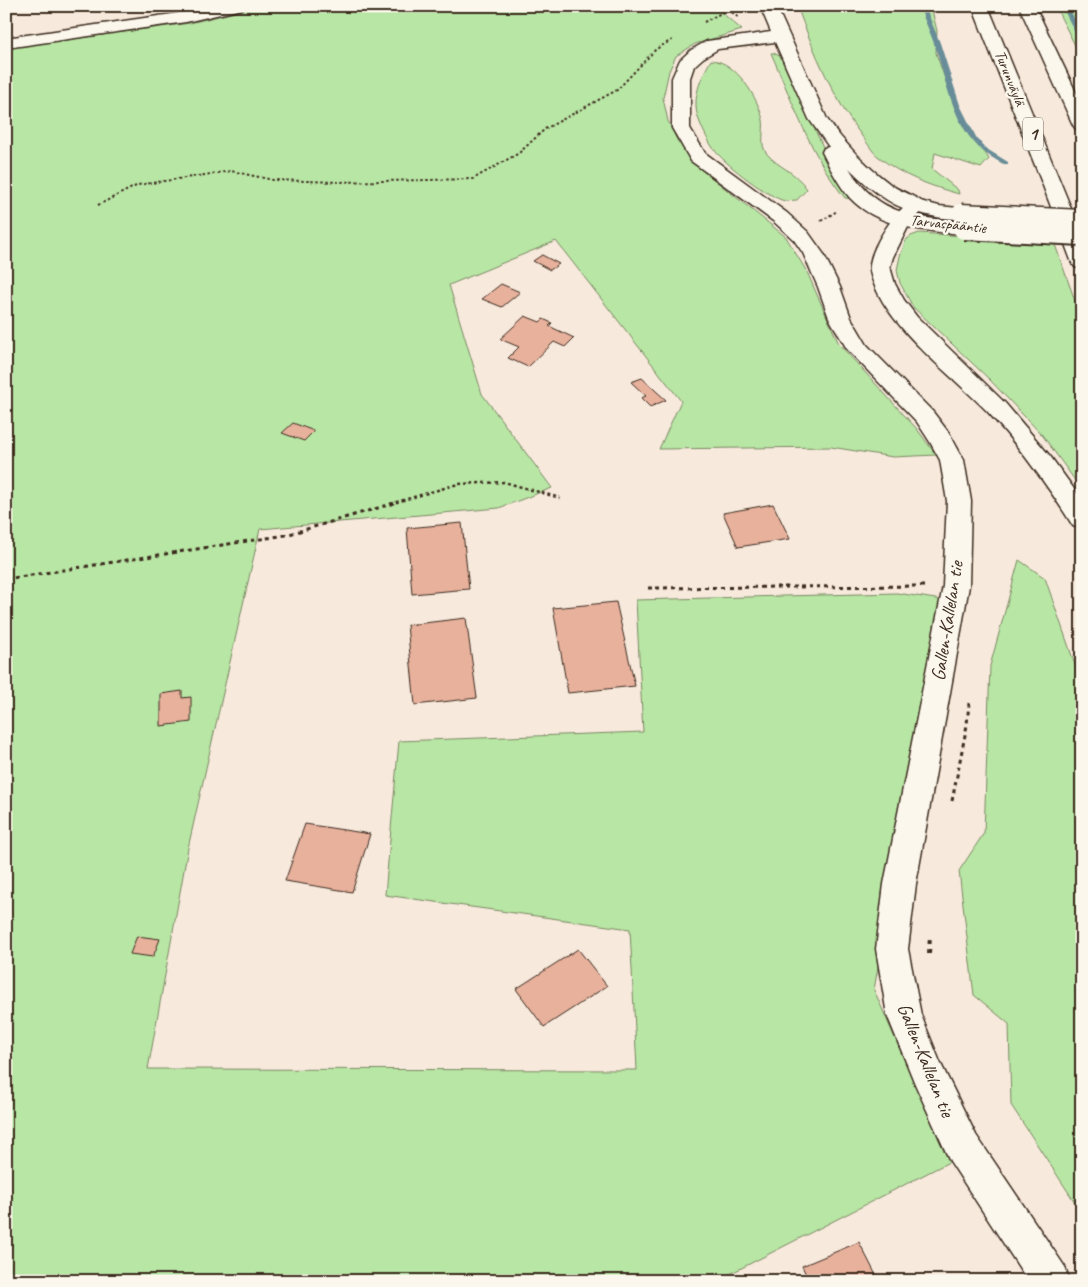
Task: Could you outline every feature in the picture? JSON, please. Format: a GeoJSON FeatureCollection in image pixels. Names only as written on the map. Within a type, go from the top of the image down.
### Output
{"type":"FeatureCollection","features":[{"type":"Feature","properties":{"kind":"main road"},"geometry":{"type":"LineString","coordinates":[[6,43],[186,17],[236,6]]}},
{"type":"Feature","properties":{"kind":"main road","name":"Tarvaspääntie"},"geometry":{"type":"LineString","coordinates":[[768,6],[818,119],[829,136],[881,186],[892,194],[916,206],[962,220],[1082,234]]}},
{"type":"Feature","properties":{"kind":"main road","name":"Turunväylä"},"geometry":{"type":"LineString","coordinates":[[980,6],[1049,175],[1082,263]]}},
{"type":"Feature","properties":{"kind":"main road"},"geometry":{"type":"LineString","coordinates":[[1027,6],[1082,124]]}},
{"type":"Feature","properties":{"kind":"main road","name":"Gallen-Kallelan tie"},"geometry":{"type":"LineString","coordinates":[[780,36],[713,45],[697,54],[686,64],[681,78],[681,128],[698,157],[780,217],[801,236],[813,253],[829,286],[840,318],[858,349],[925,417],[941,439],[952,460],[959,501],[956,586],[900,884],[892,949],[904,1015],[927,1072],[963,1148],[1051,1281]]}},
{"type":"Feature","properties":{"kind":"main road","name":"Tarvaspääntie"},"geometry":{"type":"LineString","coordinates":[[829,136],[831,152],[857,194],[881,211],[901,219],[928,225],[962,220],[1082,219]]}},
{"type":"Feature","properties":{"kind":"main road"},"geometry":{"type":"LineString","coordinates":[[916,206],[901,219],[880,265],[884,285],[894,304],[996,407],[1050,472],[1082,520]]}},
{"type":"Feature","properties":{"kind":"path"},"geometry":{"type":"LineString","coordinates":[[1078,6],[1082,12]]}},
{"type":"Feature","properties":{"kind":"path"},"geometry":{"type":"LineString","coordinates":[[704,22],[727,10]]}},
{"type":"Feature","properties":{"kind":"path"},"geometry":{"type":"LineString","coordinates":[[98,205],[138,185],[168,178],[231,172],[273,180],[416,182],[473,180],[519,153],[545,129],[617,90],[656,49],[680,35]]}},
{"type":"Feature","properties":{"kind":"path"},"geometry":{"type":"LineString","coordinates":[[6,579],[286,535],[458,484],[504,482],[560,498]]}},
{"type":"Feature","properties":{"kind":"path"},"geometry":{"type":"LineString","coordinates":[[648,588],[956,586]]}},
{"type":"Feature","properties":{"kind":"green space"},"geometry":{"type":"Polygon","coordinates":[[[260,6],[714,6],[742,30],[695,44],[676,56],[669,71],[663,98],[668,121],[677,140],[697,166],[786,237],[807,272],[839,344],[917,429],[936,455],[893,457],[831,447],[659,449],[681,401],[556,241],[449,285],[482,394],[552,488],[499,508],[260,529],[188,848],[148,1069],[637,1070],[630,929],[385,895],[399,741],[643,732],[636,600],[897,593],[942,600],[874,990],[949,1162],[716,1281],[6,1281],[6,48],[190,23],[260,6]]]}},
{"type":"Feature","properties":{"kind":"green space"},"geometry":{"type":"Polygon","coordinates":[[[797,6],[931,6],[937,31],[936,53],[953,102],[989,159],[981,168],[935,153],[932,169],[958,190],[959,194],[927,184],[907,175],[888,164],[875,153],[853,124],[834,92],[810,41],[797,6]]]}},
{"type":"Feature","properties":{"kind":"green space"},"geometry":{"type":"Polygon","coordinates":[[[1055,6],[1073,6],[1082,23],[1082,59],[1055,6]]]}},
{"type":"Feature","properties":{"kind":"green space"},"geometry":{"type":"Polygon","coordinates":[[[771,53],[781,57],[831,164],[854,199],[845,198],[822,165],[812,147],[771,53]]]}},
{"type":"Feature","properties":{"kind":"green space"},"geometry":{"type":"Polygon","coordinates":[[[711,60],[729,67],[751,92],[763,120],[763,146],[767,154],[797,178],[807,189],[797,200],[785,201],[769,194],[729,165],[710,143],[698,118],[696,101],[700,82],[711,60]]]}},
{"type":"Feature","properties":{"kind":"green space"},"geometry":{"type":"Polygon","coordinates":[[[919,233],[1054,242],[1082,320],[1082,490],[1043,436],[990,380],[913,307],[900,283],[897,270],[906,240],[919,233]]]}},
{"type":"Feature","properties":{"kind":"green space"},"geometry":{"type":"Polygon","coordinates":[[[1019,560],[1045,578],[1082,685],[1082,1213],[1011,1105],[1009,1024],[974,995],[959,871],[984,833],[990,666],[1019,560]]]}},
{"type":"Feature","properties":{"kind":"building"},"geometry":{"type":"Polygon","coordinates":[[[542,255],[559,264],[550,270],[533,261],[542,255]]]}},
{"type":"Feature","properties":{"kind":"building"},"geometry":{"type":"Polygon","coordinates":[[[501,284],[520,292],[502,307],[482,299],[501,284]]]}},
{"type":"Feature","properties":{"kind":"building"},"geometry":{"type":"Polygon","coordinates":[[[525,316],[540,322],[543,319],[552,323],[549,326],[574,338],[565,347],[554,342],[528,367],[508,358],[519,347],[500,339],[525,316]]]}},
{"type":"Feature","properties":{"kind":"building"},"geometry":{"type":"Polygon","coordinates":[[[642,378],[666,400],[650,407],[641,398],[646,396],[631,382],[642,378]]]}},
{"type":"Feature","properties":{"kind":"building"},"geometry":{"type":"Polygon","coordinates":[[[293,423],[314,431],[304,441],[282,433],[293,423]]]}},
{"type":"Feature","properties":{"kind":"building"},"geometry":{"type":"Polygon","coordinates":[[[773,504],[790,539],[738,547],[723,513],[773,504]]]}},
{"type":"Feature","properties":{"kind":"building"},"geometry":{"type":"Polygon","coordinates":[[[462,523],[469,589],[412,594],[407,528],[462,523]]]}},
{"type":"Feature","properties":{"kind":"building"},"geometry":{"type":"Polygon","coordinates":[[[616,602],[635,686],[568,693],[553,608],[616,602]]]}},
{"type":"Feature","properties":{"kind":"building"},"geometry":{"type":"Polygon","coordinates":[[[466,618],[477,698],[415,705],[407,625],[466,618]]]}},
{"type":"Feature","properties":{"kind":"building"},"geometry":{"type":"Polygon","coordinates":[[[182,691],[182,698],[191,697],[191,722],[161,726],[161,694],[182,691]]]}},
{"type":"Feature","properties":{"kind":"building"},"geometry":{"type":"Polygon","coordinates":[[[305,824],[370,834],[352,892],[285,881],[305,824]]]}},
{"type":"Feature","properties":{"kind":"building"},"geometry":{"type":"Polygon","coordinates":[[[137,936],[160,939],[153,957],[130,954],[137,936]]]}},
{"type":"Feature","properties":{"kind":"building"},"geometry":{"type":"Polygon","coordinates":[[[578,949],[607,986],[544,1027],[516,989],[578,949]]]}},
{"type":"Feature","properties":{"kind":"building"},"geometry":{"type":"Polygon","coordinates":[[[859,1242],[879,1281],[809,1281],[802,1266],[859,1242]]]}},
{"type":"Feature","properties":{"kind":"waterway"},"geometry":{"type":"LineString","coordinates":[[922,6],[937,43],[957,105],[973,138],[983,149],[1006,163]]}},
{"type":"Feature","properties":{"kind":"waterway"},"geometry":{"type":"LineString","coordinates":[[1065,6],[1082,41]]}}]}
